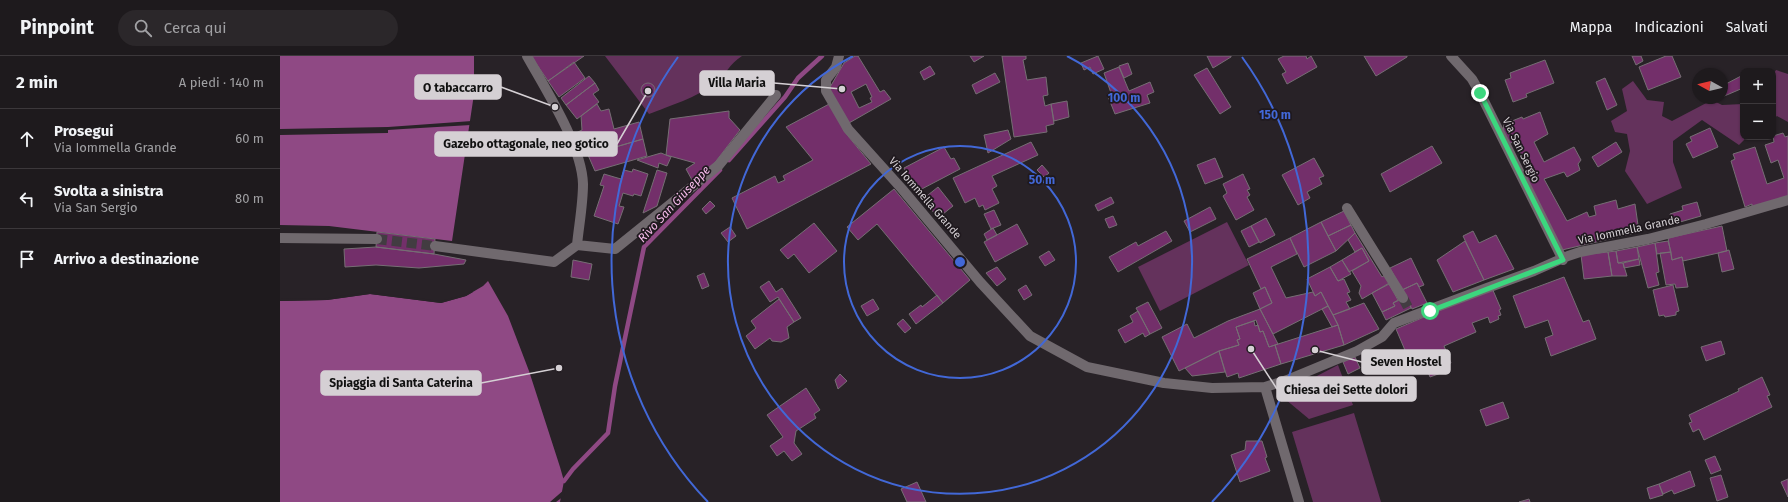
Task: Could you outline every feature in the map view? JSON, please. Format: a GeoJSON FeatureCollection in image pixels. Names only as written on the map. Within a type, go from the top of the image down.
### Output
{"type":"FeatureCollection","features":[{"type":"Feature","properties":{"kind":"street"},"geometry":{"type":"LineString","coordinates":[[528,56],[565,125],[577,158],[583,184],[577,245]]}},
{"type":"Feature","properties":{"kind":"street","name":"Via Iommella Grande"},"geometry":{"type":"LineString","coordinates":[[839,56],[836,67],[826,80],[826,91],[848,129],[902,188],[980,282],[1030,336],[1087,367],[1164,383],[1212,388],[1265,387],[1287,380],[1357,351],[1382,337],[1394,324],[1410,313],[1563,260],[1580,252],[1648,240],[1788,200]]}},
{"type":"Feature","properties":{"kind":"street","name":"Via San Sergio"},"geometry":{"type":"LineString","coordinates":[[1451,56],[1472,79],[1480,93],[1563,260]]}},
{"type":"Feature","properties":{"kind":"street"},"geometry":{"type":"LineString","coordinates":[[435,246],[554,262],[577,245],[615,250],[719,165],[776,95]]}},
{"type":"Feature","properties":{"kind":"street"},"geometry":{"type":"LineString","coordinates":[[1347,208],[1403,298]]}},
{"type":"Feature","properties":{"kind":"street"},"geometry":{"type":"LineString","coordinates":[[280,238],[376,239]]}},
{"type":"Feature","properties":{"kind":"street"},"geometry":{"type":"LineString","coordinates":[[1265,387],[1300,502]]}},
{"type":"Feature","properties":{"kind":"shaded area"},"geometry":{"type":"Polygon","coordinates":[[[280,56],[474,56],[474,94],[452,241],[329,226],[280,225],[280,56]]]}},
{"type":"Feature","properties":{"kind":"shaded area"},"geometry":{"type":"Polygon","coordinates":[[[605,56],[742,56],[734,62],[718,81],[700,93],[649,114],[605,56]]]}},
{"type":"Feature","properties":{"kind":"shaded area"},"geometry":{"type":"Polygon","coordinates":[[[1776,70],[1788,74],[1788,122],[1776,117],[1776,70]]]}},
{"type":"Feature","properties":{"kind":"shaded area"},"geometry":{"type":"Polygon","coordinates":[[[1633,81],[1647,100],[1664,102],[1662,116],[1672,121],[1704,104],[1740,104],[1740,140],[1744,140],[1739,145],[1702,120],[1673,141],[1673,162],[1682,188],[1647,204],[1625,171],[1630,151],[1627,134],[1615,132],[1611,121],[1627,111],[1622,89],[1633,81]]]}},
{"type":"Feature","properties":{"kind":"shaded area"},"geometry":{"type":"Polygon","coordinates":[[[1227,222],[1249,265],[1160,311],[1138,267],[1227,222]]]}},
{"type":"Feature","properties":{"kind":"shaded area"},"geometry":{"type":"Polygon","coordinates":[[[488,281],[508,316],[529,371],[564,481],[560,502],[280,502],[280,301],[327,300],[370,294],[441,303],[466,296],[483,286],[488,281]]]}},
{"type":"Feature","properties":{"kind":"shaded area"},"geometry":{"type":"Polygon","coordinates":[[[1338,365],[1353,405],[1309,419],[1285,399],[1292,389],[1338,365]]]}},
{"type":"Feature","properties":{"kind":"shaded area"},"geometry":{"type":"Polygon","coordinates":[[[1354,413],[1381,502],[1313,502],[1292,432],[1354,413]]]}},
{"type":"Feature","properties":{"kind":"pier"},"geometry":{"type":"Polygon","coordinates":[[[472,121],[471,125],[388,130],[388,133],[280,135],[280,129],[388,127],[472,121]]]}},
{"type":"Feature","properties":{"kind":"pier"},"geometry":{"type":"Polygon","coordinates":[[[473,290],[473,292],[466,296],[441,303],[370,294],[327,300],[280,301],[280,299],[326,298],[370,292],[441,301],[466,294],[473,290]]]}},
{"type":"Feature","properties":{"kind":"pier"},"geometry":{"type":"Polygon","coordinates":[[[565,489],[564,496],[556,502],[550,502],[565,489]]]}},
{"type":"Feature","properties":{"kind":"building"},"geometry":{"type":"Polygon","coordinates":[[[531,56],[584,56],[548,81],[531,56]]]}},
{"type":"Feature","properties":{"kind":"building"},"geometry":{"type":"Polygon","coordinates":[[[855,56],[858,56],[880,92],[884,90],[891,99],[849,123],[829,89],[844,63],[855,56]],[[866,84],[851,92],[859,108],[872,102],[870,98],[872,97],[866,84]]]}},
{"type":"Feature","properties":{"kind":"building"},"geometry":{"type":"Polygon","coordinates":[[[970,56],[984,56],[974,62],[970,56]]]}},
{"type":"Feature","properties":{"kind":"building"},"geometry":{"type":"Polygon","coordinates":[[[1002,56],[1026,56],[1026,59],[1023,60],[1027,80],[1046,77],[1048,95],[1043,96],[1045,106],[1051,104],[1054,124],[1046,126],[1047,132],[1014,137],[1002,56]]]}},
{"type":"Feature","properties":{"kind":"building"},"geometry":{"type":"Polygon","coordinates":[[[1098,56],[1104,69],[1093,74],[1090,67],[1084,70],[1081,63],[1098,56]]]}},
{"type":"Feature","properties":{"kind":"building"},"geometry":{"type":"Polygon","coordinates":[[[1207,56],[1231,56],[1231,57],[1213,68],[1207,56]]]}},
{"type":"Feature","properties":{"kind":"building"},"geometry":{"type":"Polygon","coordinates":[[[1284,56],[1306,56],[1307,59],[1311,56],[1317,67],[1287,84],[1282,74],[1286,72],[1278,59],[1284,56]]]}},
{"type":"Feature","properties":{"kind":"building"},"geometry":{"type":"Polygon","coordinates":[[[1364,56],[1407,56],[1407,57],[1376,76],[1364,56]]]}},
{"type":"Feature","properties":{"kind":"building"},"geometry":{"type":"Polygon","coordinates":[[[1632,56],[1641,56],[1643,61],[1636,65],[1632,56]]]}},
{"type":"Feature","properties":{"kind":"building"},"geometry":{"type":"Polygon","coordinates":[[[1666,56],[1672,56],[1681,77],[1648,90],[1639,67],[1666,56]]]}},
{"type":"Feature","properties":{"kind":"building"},"geometry":{"type":"Polygon","coordinates":[[[1545,60],[1554,83],[1526,94],[1527,97],[1513,102],[1505,80],[1511,78],[1510,73],[1545,60]]]}},
{"type":"Feature","properties":{"kind":"building"},"geometry":{"type":"Polygon","coordinates":[[[574,62],[585,78],[559,97],[548,81],[574,62]]]}},
{"type":"Feature","properties":{"kind":"building"},"geometry":{"type":"Polygon","coordinates":[[[1128,63],[1132,74],[1124,78],[1119,66],[1128,63]]]}},
{"type":"Feature","properties":{"kind":"building"},"geometry":{"type":"Polygon","coordinates":[[[930,66],[935,74],[924,80],[920,72],[930,66]]]}},
{"type":"Feature","properties":{"kind":"building"},"geometry":{"type":"Polygon","coordinates":[[[1119,67],[1129,91],[1150,82],[1154,92],[1147,95],[1150,103],[1115,114],[1107,94],[1111,93],[1104,73],[1119,67]]]}},
{"type":"Feature","properties":{"kind":"building"},"geometry":{"type":"Polygon","coordinates":[[[1207,68],[1231,107],[1220,114],[1194,75],[1207,68]]]}},
{"type":"Feature","properties":{"kind":"building"},"geometry":{"type":"Polygon","coordinates":[[[995,73],[1000,82],[976,94],[972,85],[995,73]]]}},
{"type":"Feature","properties":{"kind":"building"},"geometry":{"type":"Polygon","coordinates":[[[589,76],[595,83],[566,105],[561,98],[589,76]]]}},
{"type":"Feature","properties":{"kind":"building"},"geometry":{"type":"Polygon","coordinates":[[[1740,77],[1740,89],[1728,94],[1728,83],[1740,77]]]}},
{"type":"Feature","properties":{"kind":"building"},"geometry":{"type":"Polygon","coordinates":[[[1605,78],[1617,105],[1607,110],[1596,82],[1605,78]]]}},
{"type":"Feature","properties":{"kind":"building"},"geometry":{"type":"Polygon","coordinates":[[[595,83],[599,90],[593,94],[599,102],[577,119],[566,105],[595,83]]]}},
{"type":"Feature","properties":{"kind":"building"},"geometry":{"type":"Polygon","coordinates":[[[648,83],[653,85],[655,90],[653,95],[648,97],[643,95],[641,90],[643,85],[648,83]]]}},
{"type":"Feature","properties":{"kind":"building"},"geometry":{"type":"Polygon","coordinates":[[[1067,101],[1069,117],[1054,121],[1051,104],[1067,101]]]}},
{"type":"Feature","properties":{"kind":"building"},"geometry":{"type":"Polygon","coordinates":[[[831,103],[844,131],[871,164],[747,229],[732,198],[775,176],[778,183],[785,180],[783,176],[813,160],[786,127],[831,103]]]}},
{"type":"Feature","properties":{"kind":"building"},"geometry":{"type":"Polygon","coordinates":[[[597,104],[601,111],[609,109],[614,129],[639,122],[643,139],[588,155],[583,139],[578,141],[576,133],[582,130],[581,116],[597,104]]]}},
{"type":"Feature","properties":{"kind":"building"},"geometry":{"type":"Polygon","coordinates":[[[729,111],[729,118],[740,130],[710,169],[692,180],[686,169],[695,163],[666,155],[670,119],[729,111]]]}},
{"type":"Feature","properties":{"kind":"building"},"geometry":{"type":"Polygon","coordinates":[[[1540,112],[1548,134],[1534,142],[1544,162],[1574,147],[1581,160],[1578,164],[1580,170],[1567,177],[1564,172],[1544,179],[1567,221],[1587,212],[1589,217],[1596,215],[1594,206],[1616,200],[1618,209],[1635,204],[1639,232],[1562,250],[1523,177],[1531,173],[1514,142],[1507,144],[1503,134],[1504,122],[1522,117],[1523,119],[1540,112]]]}},
{"type":"Feature","properties":{"kind":"building"},"geometry":{"type":"Polygon","coordinates":[[[1710,128],[1718,147],[1693,158],[1686,144],[1692,141],[1690,137],[1710,128]]]}},
{"type":"Feature","properties":{"kind":"building"},"geometry":{"type":"Polygon","coordinates":[[[1008,130],[1011,139],[988,153],[984,135],[1008,130]]]}},
{"type":"Feature","properties":{"kind":"building"},"geometry":{"type":"Polygon","coordinates":[[[1783,133],[1785,137],[1788,136],[1788,196],[1752,207],[1752,204],[1745,207],[1731,161],[1735,159],[1733,154],[1755,147],[1767,184],[1784,178],[1778,160],[1771,163],[1765,145],[1774,142],[1774,140],[1776,140],[1776,135],[1783,133]]]}},
{"type":"Feature","properties":{"kind":"building"},"geometry":{"type":"Polygon","coordinates":[[[643,139],[647,156],[595,171],[588,155],[643,139]]]}},
{"type":"Feature","properties":{"kind":"building"},"geometry":{"type":"Polygon","coordinates":[[[1031,142],[1038,155],[992,176],[997,186],[992,189],[999,203],[985,210],[983,205],[979,207],[975,198],[965,203],[953,178],[1031,142]]]}},
{"type":"Feature","properties":{"kind":"building"},"geometry":{"type":"Polygon","coordinates":[[[1616,142],[1622,152],[1598,167],[1592,157],[1616,142]]]}},
{"type":"Feature","properties":{"kind":"building"},"geometry":{"type":"Polygon","coordinates":[[[1432,146],[1442,163],[1390,192],[1381,174],[1432,146]]]}},
{"type":"Feature","properties":{"kind":"building"},"geometry":{"type":"Polygon","coordinates":[[[944,147],[951,159],[954,158],[960,169],[916,192],[904,168],[944,147]]]}},
{"type":"Feature","properties":{"kind":"building"},"geometry":{"type":"Polygon","coordinates":[[[661,153],[671,157],[667,166],[659,163],[658,168],[637,160],[661,153]]]}},
{"type":"Feature","properties":{"kind":"building"},"geometry":{"type":"Polygon","coordinates":[[[1215,158],[1223,177],[1205,184],[1197,165],[1215,158]]]}},
{"type":"Feature","properties":{"kind":"building"},"geometry":{"type":"Polygon","coordinates":[[[1314,158],[1324,176],[1319,178],[1322,184],[1307,192],[1310,198],[1298,205],[1282,175],[1314,158]]]}},
{"type":"Feature","properties":{"kind":"building"},"geometry":{"type":"Polygon","coordinates":[[[1042,165],[1049,173],[1044,177],[1037,170],[1042,165]]]}},
{"type":"Feature","properties":{"kind":"building"},"geometry":{"type":"Polygon","coordinates":[[[633,169],[648,174],[641,196],[634,194],[633,196],[623,193],[619,206],[624,207],[618,224],[594,216],[604,186],[600,185],[604,174],[621,179],[624,170],[632,172],[633,169]]]}},
{"type":"Feature","properties":{"kind":"building"},"geometry":{"type":"Polygon","coordinates":[[[657,170],[667,173],[657,206],[643,213],[657,170]]]}},
{"type":"Feature","properties":{"kind":"building"},"geometry":{"type":"Polygon","coordinates":[[[1243,174],[1250,189],[1247,190],[1250,195],[1247,197],[1254,210],[1236,220],[1223,196],[1227,193],[1223,184],[1243,174]]]}},
{"type":"Feature","properties":{"kind":"building"},"geometry":{"type":"Polygon","coordinates":[[[938,187],[953,206],[938,218],[923,199],[938,187]]]}},
{"type":"Feature","properties":{"kind":"building"},"geometry":{"type":"Polygon","coordinates":[[[894,189],[970,280],[943,303],[877,224],[858,240],[847,227],[894,189]]]}},
{"type":"Feature","properties":{"kind":"building"},"geometry":{"type":"Polygon","coordinates":[[[1111,197],[1114,203],[1098,211],[1095,205],[1111,197]]]}},
{"type":"Feature","properties":{"kind":"building"},"geometry":{"type":"Polygon","coordinates":[[[710,201],[715,206],[706,214],[702,209],[710,201]]]}},
{"type":"Feature","properties":{"kind":"building"},"geometry":{"type":"Polygon","coordinates":[[[1697,202],[1701,216],[1673,224],[1670,214],[1683,210],[1682,206],[1697,202]]]}},
{"type":"Feature","properties":{"kind":"building"},"geometry":{"type":"Polygon","coordinates":[[[1210,207],[1216,219],[1190,232],[1184,221],[1210,207]]]}},
{"type":"Feature","properties":{"kind":"building"},"geometry":{"type":"Polygon","coordinates":[[[994,210],[1001,225],[991,229],[984,214],[994,210]]]}},
{"type":"Feature","properties":{"kind":"building"},"geometry":{"type":"Polygon","coordinates":[[[1344,211],[1351,225],[1328,236],[1321,222],[1344,211]]]}},
{"type":"Feature","properties":{"kind":"building"},"geometry":{"type":"Polygon","coordinates":[[[1113,216],[1117,225],[1109,228],[1105,219],[1113,216]]]}},
{"type":"Feature","properties":{"kind":"building"},"geometry":{"type":"Polygon","coordinates":[[[1266,218],[1275,235],[1260,243],[1251,226],[1266,218]]]}},
{"type":"Feature","properties":{"kind":"building"},"geometry":{"type":"Polygon","coordinates":[[[1321,222],[1336,251],[1304,267],[1290,238],[1321,222]]]}},
{"type":"Feature","properties":{"kind":"building"},"geometry":{"type":"Polygon","coordinates":[[[814,223],[837,251],[809,273],[794,254],[788,259],[780,250],[814,223]]]}},
{"type":"Feature","properties":{"kind":"building"},"geometry":{"type":"Polygon","coordinates":[[[1017,224],[1028,244],[995,262],[984,242],[1017,224]]]}},
{"type":"Feature","properties":{"kind":"building"},"geometry":{"type":"Polygon","coordinates":[[[1351,225],[1355,233],[1336,251],[1328,236],[1351,225]]]}},
{"type":"Feature","properties":{"kind":"building"},"geometry":{"type":"Polygon","coordinates":[[[1251,226],[1259,242],[1249,247],[1241,231],[1251,226]]]}},
{"type":"Feature","properties":{"kind":"building"},"geometry":{"type":"Polygon","coordinates":[[[1722,226],[1727,251],[1683,261],[1682,257],[1672,260],[1668,238],[1722,226]]]}},
{"type":"Feature","properties":{"kind":"building"},"geometry":{"type":"Polygon","coordinates":[[[730,227],[736,236],[728,242],[721,233],[730,227]]]}},
{"type":"Feature","properties":{"kind":"building"},"geometry":{"type":"Polygon","coordinates":[[[993,228],[997,235],[987,240],[984,234],[993,228]]]}},
{"type":"Feature","properties":{"kind":"building"},"geometry":{"type":"Polygon","coordinates":[[[1166,231],[1172,241],[1118,272],[1109,257],[1136,242],[1138,246],[1166,231]]]}},
{"type":"Feature","properties":{"kind":"building"},"geometry":{"type":"Polygon","coordinates":[[[1473,231],[1479,243],[1496,235],[1514,269],[1484,280],[1463,236],[1473,231]]]}},
{"type":"Feature","properties":{"kind":"building"},"geometry":{"type":"Polygon","coordinates":[[[377,232],[435,239],[434,254],[376,247],[377,232]]]}},
{"type":"Feature","properties":{"kind":"building"},"geometry":{"type":"Polygon","coordinates":[[[1355,233],[1382,277],[1386,274],[1391,282],[1362,299],[1359,293],[1361,286],[1352,271],[1369,261],[1362,248],[1355,252],[1348,240],[1355,233]]]}},
{"type":"Feature","properties":{"kind":"building"},"geometry":{"type":"Polygon","coordinates":[[[1290,238],[1297,254],[1271,267],[1286,298],[1313,292],[1315,296],[1321,292],[1328,306],[1273,334],[1260,309],[1272,303],[1265,287],[1261,289],[1247,259],[1290,238]]]}},
{"type":"Feature","properties":{"kind":"building"},"geometry":{"type":"Polygon","coordinates":[[[1465,241],[1484,280],[1453,292],[1437,260],[1465,241]]]}},
{"type":"Feature","properties":{"kind":"building"},"geometry":{"type":"Polygon","coordinates":[[[1668,241],[1671,252],[1657,254],[1655,243],[1668,241]]]}},
{"type":"Feature","properties":{"kind":"building"},"geometry":{"type":"Polygon","coordinates":[[[1655,243],[1659,272],[1656,273],[1659,285],[1648,288],[1637,247],[1655,243]]]}},
{"type":"Feature","properties":{"kind":"building"},"geometry":{"type":"Polygon","coordinates":[[[376,247],[434,254],[466,260],[464,264],[419,268],[376,265],[345,267],[344,249],[376,247]]]}},
{"type":"Feature","properties":{"kind":"building"},"geometry":{"type":"Polygon","coordinates":[[[1637,247],[1639,259],[1618,263],[1616,251],[1637,247]]]}},
{"type":"Feature","properties":{"kind":"building"},"geometry":{"type":"Polygon","coordinates":[[[1362,248],[1369,261],[1349,272],[1342,260],[1362,248]]]}},
{"type":"Feature","properties":{"kind":"building"},"geometry":{"type":"Polygon","coordinates":[[[1729,250],[1734,269],[1722,272],[1718,253],[1729,250]]]}},
{"type":"Feature","properties":{"kind":"building"},"geometry":{"type":"Polygon","coordinates":[[[1049,251],[1055,260],[1045,266],[1039,257],[1049,251]]]}},
{"type":"Feature","properties":{"kind":"building"},"geometry":{"type":"Polygon","coordinates":[[[1616,251],[1618,263],[1623,263],[1627,276],[1612,276],[1608,252],[1616,251]]]}},
{"type":"Feature","properties":{"kind":"building"},"geometry":{"type":"Polygon","coordinates":[[[1608,252],[1612,276],[1584,279],[1581,255],[1608,252]]]}},
{"type":"Feature","properties":{"kind":"building"},"geometry":{"type":"Polygon","coordinates":[[[1671,252],[1672,260],[1682,257],[1688,287],[1676,288],[1675,284],[1666,285],[1660,253],[1671,252]]]}},
{"type":"Feature","properties":{"kind":"building"},"geometry":{"type":"Polygon","coordinates":[[[1411,258],[1424,285],[1419,287],[1417,283],[1402,290],[1390,268],[1411,258]]]}},
{"type":"Feature","properties":{"kind":"building"},"geometry":{"type":"Polygon","coordinates":[[[1639,259],[1640,265],[1624,268],[1623,263],[1639,259]]]}},
{"type":"Feature","properties":{"kind":"building"},"geometry":{"type":"Polygon","coordinates":[[[573,260],[592,264],[589,280],[571,277],[573,260]]]}},
{"type":"Feature","properties":{"kind":"building"},"geometry":{"type":"Polygon","coordinates":[[[1342,260],[1351,274],[1338,281],[1330,267],[1342,260]]]}},
{"type":"Feature","properties":{"kind":"building"},"geometry":{"type":"Polygon","coordinates":[[[997,267],[1006,279],[997,286],[986,273],[997,267]]]}},
{"type":"Feature","properties":{"kind":"building"},"geometry":{"type":"Polygon","coordinates":[[[1330,267],[1338,281],[1344,279],[1350,292],[1347,293],[1351,300],[1346,302],[1350,309],[1333,315],[1321,292],[1315,296],[1307,279],[1330,267]]]}},
{"type":"Feature","properties":{"kind":"building"},"geometry":{"type":"Polygon","coordinates":[[[704,273],[709,286],[702,289],[697,276],[704,273]]]}},
{"type":"Feature","properties":{"kind":"building"},"geometry":{"type":"Polygon","coordinates":[[[1564,277],[1583,322],[1589,320],[1596,339],[1551,356],[1545,338],[1553,335],[1548,320],[1525,328],[1513,296],[1564,277]]]}},
{"type":"Feature","properties":{"kind":"building"},"geometry":{"type":"Polygon","coordinates":[[[769,281],[776,292],[782,288],[801,318],[794,322],[778,297],[770,302],[760,287],[769,281]]]}},
{"type":"Feature","properties":{"kind":"building"},"geometry":{"type":"Polygon","coordinates":[[[1417,283],[1427,303],[1412,309],[1402,290],[1417,283]]]}},
{"type":"Feature","properties":{"kind":"building"},"geometry":{"type":"Polygon","coordinates":[[[1389,284],[1398,300],[1393,303],[1395,306],[1382,312],[1372,293],[1389,284]]]}},
{"type":"Feature","properties":{"kind":"building"},"geometry":{"type":"Polygon","coordinates":[[[1026,285],[1032,295],[1024,300],[1018,290],[1026,285]]]}},
{"type":"Feature","properties":{"kind":"building"},"geometry":{"type":"Polygon","coordinates":[[[1673,285],[1679,311],[1676,312],[1676,315],[1665,317],[1664,315],[1659,316],[1653,290],[1673,285]]]}},
{"type":"Feature","properties":{"kind":"building"},"geometry":{"type":"Polygon","coordinates":[[[1265,287],[1272,303],[1260,309],[1253,293],[1265,287]]]}},
{"type":"Feature","properties":{"kind":"building"},"geometry":{"type":"Polygon","coordinates":[[[1492,288],[1501,309],[1499,310],[1501,315],[1498,316],[1499,319],[1490,323],[1488,317],[1472,323],[1476,332],[1444,346],[1451,363],[1439,368],[1441,373],[1430,377],[1422,357],[1410,362],[1396,329],[1492,288]]]}},
{"type":"Feature","properties":{"kind":"building"},"geometry":{"type":"Polygon","coordinates":[[[937,295],[943,303],[916,324],[909,314],[921,305],[922,307],[937,295]]]}},
{"type":"Feature","properties":{"kind":"building"},"geometry":{"type":"Polygon","coordinates":[[[1406,297],[1411,308],[1386,320],[1382,312],[1395,306],[1393,303],[1406,297]]]}},
{"type":"Feature","properties":{"kind":"building"},"geometry":{"type":"Polygon","coordinates":[[[779,299],[794,322],[787,327],[789,338],[781,342],[772,341],[770,338],[755,349],[746,336],[756,328],[751,321],[779,299]]]}},
{"type":"Feature","properties":{"kind":"building"},"geometry":{"type":"Polygon","coordinates":[[[873,299],[879,309],[867,316],[861,306],[873,299]]]}},
{"type":"Feature","properties":{"kind":"building"},"geometry":{"type":"Polygon","coordinates":[[[1148,302],[1162,328],[1150,334],[1136,308],[1148,302]]]}},
{"type":"Feature","properties":{"kind":"building"},"geometry":{"type":"Polygon","coordinates":[[[1364,303],[1379,329],[1344,345],[1338,325],[1333,315],[1364,303]]]}},
{"type":"Feature","properties":{"kind":"building"},"geometry":{"type":"Polygon","coordinates":[[[1328,306],[1338,325],[1332,327],[1322,309],[1328,306]]]}},
{"type":"Feature","properties":{"kind":"building"},"geometry":{"type":"Polygon","coordinates":[[[1260,309],[1278,344],[1269,347],[1263,331],[1260,332],[1256,320],[1236,327],[1240,339],[1237,340],[1239,345],[1219,351],[1179,371],[1162,337],[1187,324],[1194,338],[1228,321],[1260,309]]]}},
{"type":"Feature","properties":{"kind":"building"},"geometry":{"type":"Polygon","coordinates":[[[1138,311],[1150,334],[1145,337],[1143,333],[1125,343],[1118,330],[1133,322],[1130,316],[1138,311]]]}},
{"type":"Feature","properties":{"kind":"building"},"geometry":{"type":"Polygon","coordinates":[[[903,319],[911,328],[905,333],[897,324],[903,319]]]}},
{"type":"Feature","properties":{"kind":"building"},"geometry":{"type":"Polygon","coordinates":[[[1254,321],[1255,326],[1258,325],[1260,332],[1263,331],[1269,347],[1275,345],[1281,364],[1239,378],[1238,373],[1227,377],[1219,351],[1239,345],[1237,340],[1240,339],[1236,327],[1254,321]]]}},
{"type":"Feature","properties":{"kind":"building"},"geometry":{"type":"Polygon","coordinates":[[[1338,325],[1344,345],[1281,364],[1275,345],[1338,325]]]}},
{"type":"Feature","properties":{"kind":"building"},"geometry":{"type":"Polygon","coordinates":[[[1721,341],[1725,354],[1706,361],[1701,347],[1721,341]]]}},
{"type":"Feature","properties":{"kind":"building"},"geometry":{"type":"Polygon","coordinates":[[[1219,351],[1225,372],[1192,376],[1185,368],[1219,351]]]}},
{"type":"Feature","properties":{"kind":"building"},"geometry":{"type":"Polygon","coordinates":[[[1355,357],[1360,368],[1348,374],[1343,362],[1355,357]]]}},
{"type":"Feature","properties":{"kind":"building"},"geometry":{"type":"Polygon","coordinates":[[[840,374],[847,381],[838,389],[835,380],[840,374]]]}},
{"type":"Feature","properties":{"kind":"building"},"geometry":{"type":"Polygon","coordinates":[[[1762,377],[1770,395],[1767,396],[1772,407],[1704,440],[1699,429],[1693,432],[1689,423],[1692,422],[1689,415],[1739,391],[1738,389],[1762,377]]]}},
{"type":"Feature","properties":{"kind":"building"},"geometry":{"type":"Polygon","coordinates":[[[806,388],[820,410],[814,414],[816,418],[796,431],[794,443],[802,454],[792,461],[784,451],[777,456],[770,446],[783,437],[767,415],[806,388]]]}},
{"type":"Feature","properties":{"kind":"building"},"geometry":{"type":"Polygon","coordinates":[[[1503,402],[1509,418],[1486,426],[1480,410],[1503,402]]]}},
{"type":"Feature","properties":{"kind":"building"},"geometry":{"type":"Polygon","coordinates":[[[1246,441],[1262,441],[1267,457],[1265,458],[1270,471],[1240,482],[1231,455],[1245,450],[1246,441]]]}},
{"type":"Feature","properties":{"kind":"building"},"geometry":{"type":"Polygon","coordinates":[[[1715,456],[1721,470],[1711,474],[1705,460],[1715,456]]]}},
{"type":"Feature","properties":{"kind":"building"},"geometry":{"type":"Polygon","coordinates":[[[1690,471],[1695,486],[1674,494],[1672,490],[1663,494],[1659,484],[1690,471]]]}},
{"type":"Feature","properties":{"kind":"building"},"geometry":{"type":"Polygon","coordinates":[[[1721,475],[1728,497],[1717,501],[1710,478],[1721,475]]]}},
{"type":"Feature","properties":{"kind":"building"},"geometry":{"type":"Polygon","coordinates":[[[1788,479],[1788,497],[1781,482],[1788,479]]]}},
{"type":"Feature","properties":{"kind":"building"},"geometry":{"type":"Polygon","coordinates":[[[917,482],[926,502],[907,502],[901,489],[917,482]]]}},
{"type":"Feature","properties":{"kind":"building"},"geometry":{"type":"Polygon","coordinates":[[[1659,484],[1663,495],[1650,499],[1647,488],[1659,484]]]}},
{"type":"Feature","properties":{"kind":"building"},"geometry":{"type":"Polygon","coordinates":[[[1529,499],[1530,502],[1519,502],[1529,499]]]}},
{"type":"Feature","properties":{"kind":"waterway","name":"Rivo San Giuseppe"},"geometry":{"type":"LineString","coordinates":[[729,160],[785,97],[798,78],[822,56]]}},
{"type":"Feature","properties":{"kind":"waterway","name":"Rivo San Giuseppe"},"geometry":{"type":"LineString","coordinates":[[564,481],[573,469],[608,433],[615,386],[644,247],[720,170]]}},
{"type":"Feature","properties":{"kind":"tunnel"},"geometry":{"type":"LineString","coordinates":[[377,239],[435,246]]}},
{"type":"Feature","properties":{"kind":"tunnel"},"geometry":{"type":"LineString","coordinates":[[1403,298],[1409,309]]}},
{"type":"Feature","properties":{"kind":"place","name":"Villa Maria"},"geometry":{"type":"Point","coordinates":[842,89]}},
{"type":"Feature","properties":{"kind":"place","name":"Gazebo ottagonale, neo gotico"},"geometry":{"type":"Point","coordinates":[648,91]}},
{"type":"Feature","properties":{"kind":"place","name":"O tabaccarro"},"geometry":{"type":"Point","coordinates":[555,107]}},
{"type":"Feature","properties":{"kind":"place","name":"Chiesa dei Sette dolori"},"geometry":{"type":"Point","coordinates":[1251,349]}},
{"type":"Feature","properties":{"kind":"place","name":"Seven Hostel"},"geometry":{"type":"Point","coordinates":[1315,350]}},
{"type":"Feature","properties":{"kind":"place","name":"Spiaggia di Santa Caterina"},"geometry":{"type":"Point","coordinates":[559,368]}},
{"type":"Feature","properties":{"kind":"route"},"geometry":{"type":"LineString","coordinates":[[1430,311],[1476,292],[1563,260],[1480,93]]}}]}
